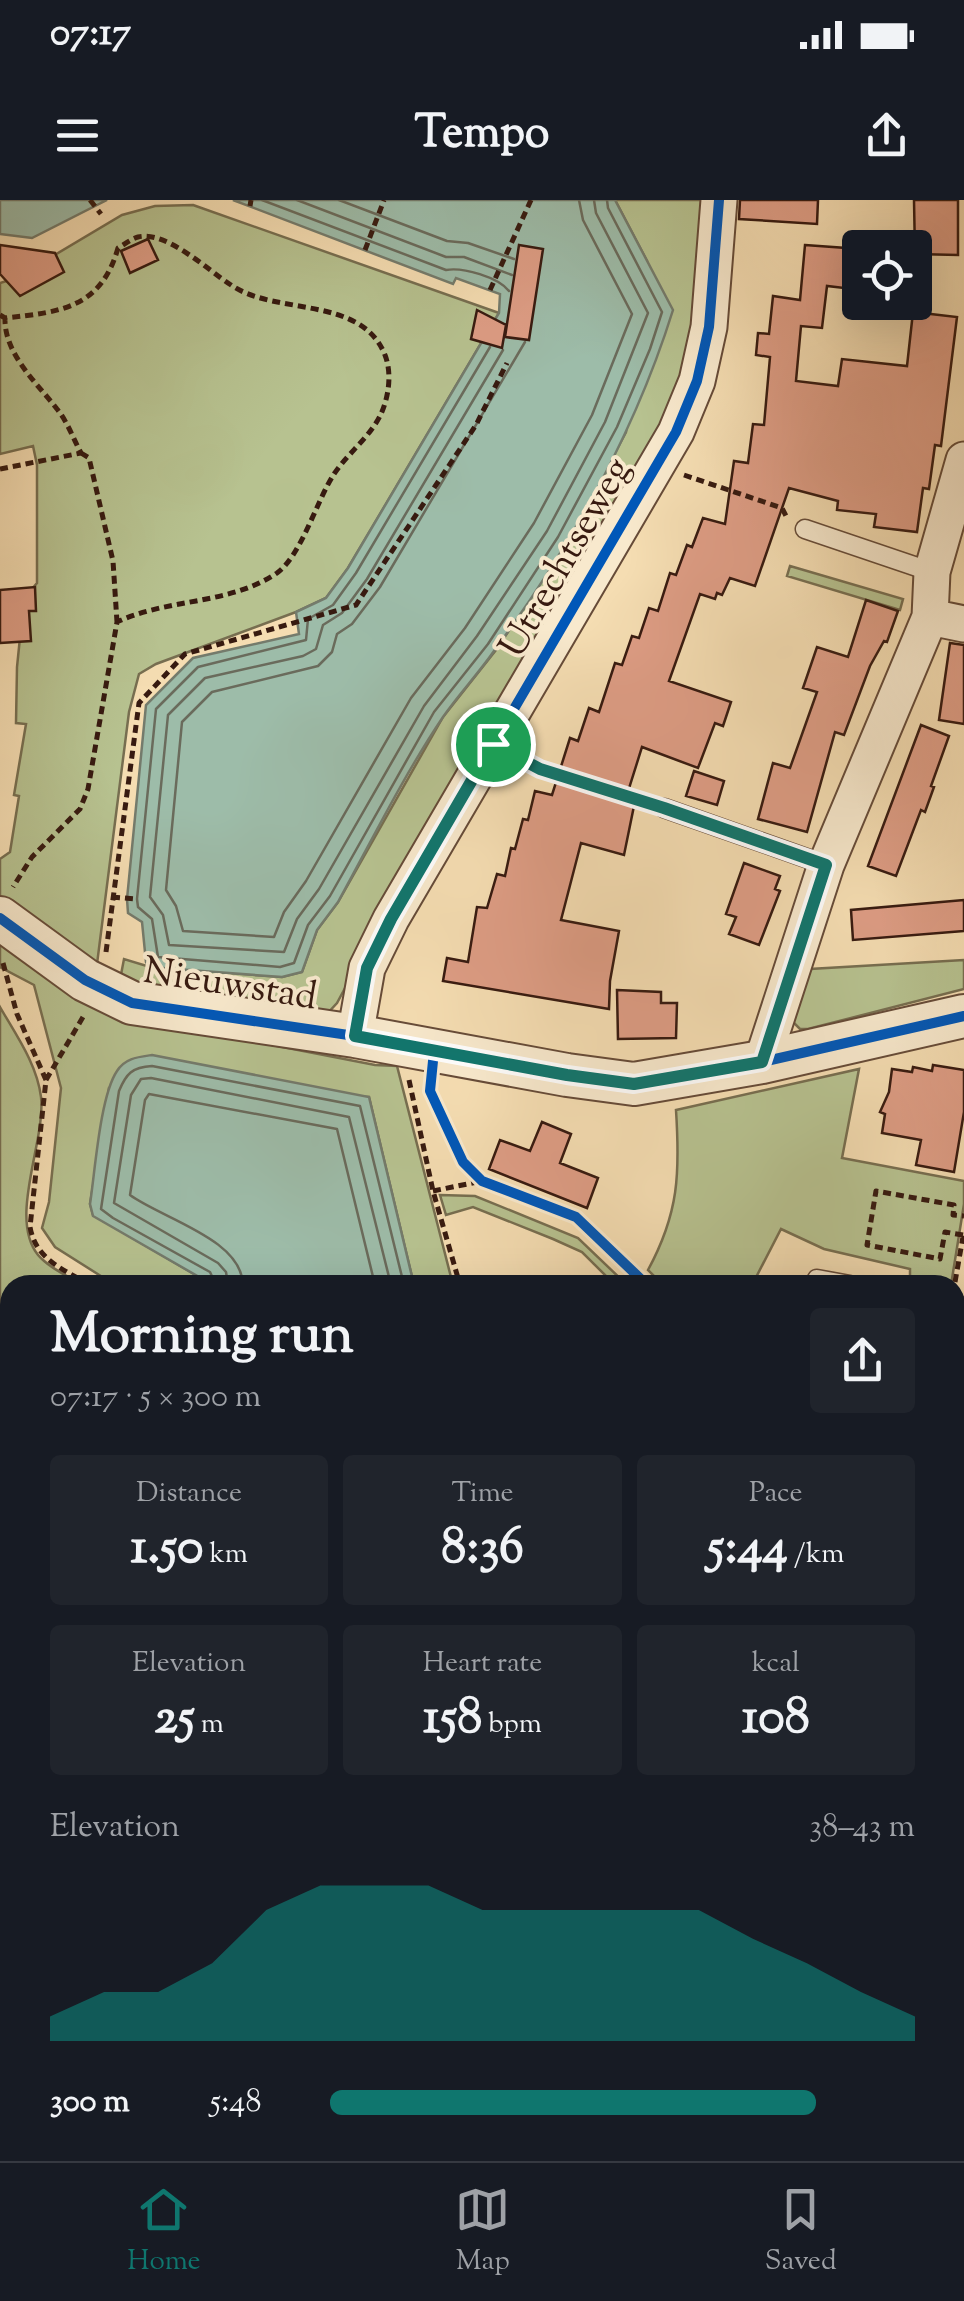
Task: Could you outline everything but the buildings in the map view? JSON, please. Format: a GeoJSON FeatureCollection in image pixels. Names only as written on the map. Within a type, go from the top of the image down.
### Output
{"type":"FeatureCollection","features":[{"type":"Feature","properties":{"kind":"street","name":"Utrechtseweg"},"geometry":{"type":"LineString","coordinates":[[355,1036],[367,968],[391,919],[676,432],[696,381],[709,327],[719,200]]}},
{"type":"Feature","properties":{"kind":"street"},"geometry":{"type":"LineString","coordinates":[[762,1062],[826,865],[947,620],[932,572],[964,460]]}},
{"type":"Feature","properties":{"kind":"street","name":"Nieuwstad"},"geometry":{"type":"LineString","coordinates":[[4,923],[118,999],[634,1084],[762,1062],[964,1016]]}},
{"type":"Feature","properties":{"kind":"lane"},"geometry":{"type":"LineString","coordinates":[[805,529],[932,572]]}},
{"type":"Feature","properties":{"kind":"lane"},"geometry":{"type":"LineString","coordinates":[[664,808],[826,865]]}},
{"type":"Feature","properties":{"kind":"path"},"geometry":{"type":"LineString","coordinates":[[90,200],[101,214]]}},
{"type":"Feature","properties":{"kind":"path"},"geometry":{"type":"LineString","coordinates":[[365,250],[384,200]]}},
{"type":"Feature","properties":{"kind":"path"},"geometry":{"type":"LineString","coordinates":[[490,290],[531,200]]}},
{"type":"Feature","properties":{"kind":"path"},"geometry":{"type":"LineString","coordinates":[[72,1274],[41,1256],[30,1228],[46,1080],[16,1014],[4,923],[32,858],[80,809],[88,789],[118,622],[113,561],[89,458],[81,452],[60,412],[31,379],[12,348],[2,316],[53,313],[89,296],[102,287],[118,248],[136,237],[150,236],[191,256],[234,288],[254,297],[334,313],[366,329],[380,344],[390,381],[380,418],[327,486],[287,564],[248,588],[164,605],[118,622]]}},
{"type":"Feature","properties":{"kind":"path"},"geometry":{"type":"LineString","coordinates":[[120,832],[139,703],[185,654],[356,605],[476,425],[507,362]]}},
{"type":"Feature","properties":{"kind":"path"},"geometry":{"type":"LineString","coordinates":[[0,468],[81,452]]}},
{"type":"Feature","properties":{"kind":"path"},"geometry":{"type":"LineString","coordinates":[[656,466],[782,508],[790,524],[805,529]]}},
{"type":"Feature","properties":{"kind":"path"},"geometry":{"type":"LineString","coordinates":[[493,744],[540,769],[664,808]]}},
{"type":"Feature","properties":{"kind":"path"},"geometry":{"type":"LineString","coordinates":[[112,896],[136,899]]}},
{"type":"Feature","properties":{"kind":"path"},"geometry":{"type":"LineString","coordinates":[[413,1046],[409,1082],[432,1191],[457,1275]]}},
{"type":"Feature","properties":{"kind":"path"},"geometry":{"type":"LineString","coordinates":[[472,1171],[482,1181],[498,1187]]}},
{"type":"Feature","properties":{"kind":"path"},"geometry":{"type":"LineString","coordinates":[[432,1191],[482,1181]]}},
{"type":"Feature","properties":{"kind":"path"},"geometry":{"type":"LineString","coordinates":[[957,1275],[964,1233],[945,1232],[940,1259],[867,1245],[876,1191],[954,1205],[953,1215],[964,1216]]}},
{"type":"Feature","properties":{"kind":"green space"},"geometry":{"type":"Polygon","coordinates":[[[615,200],[704,200],[701,300],[682,397],[404,878],[337,1003],[325,1016],[119,985],[124,959],[150,967],[282,977],[302,972],[317,930],[338,902],[443,717],[496,650],[567,543],[626,432],[647,261],[615,200]]]}},
{"type":"Feature","properties":{"kind":"green space"},"geometry":{"type":"Polygon","coordinates":[[[193,205],[499,313],[348,568],[326,598],[139,674],[129,712],[96,972],[0,899],[0,859],[10,852],[19,796],[14,795],[26,724],[16,723],[17,667],[24,598],[37,583],[37,465],[33,446],[0,454],[0,283],[16,278],[122,215],[155,206],[193,205]]]}},
{"type":"Feature","properties":{"kind":"green space"},"geometry":{"type":"Polygon","coordinates":[[[790,566],[903,599],[900,610],[787,576],[790,566]]]}},
{"type":"Feature","properties":{"kind":"green space"},"geometry":{"type":"Polygon","coordinates":[[[0,944],[128,1017],[397,1066],[450,1275],[412,1275],[369,1097],[109,1088],[90,1204],[93,1215],[196,1275],[99,1275],[55,1247],[42,1228],[49,1202],[61,1088],[34,985],[0,967],[0,944]]]}},
{"type":"Feature","properties":{"kind":"green space"},"geometry":{"type":"Polygon","coordinates":[[[964,960],[964,989],[808,1029],[800,1029],[790,1019],[810,969],[964,960]]]}},
{"type":"Feature","properties":{"kind":"green space"},"geometry":{"type":"Polygon","coordinates":[[[0,1007],[30,1061],[41,1097],[27,1200],[30,1239],[42,1260],[65,1275],[0,1275],[0,1007]]]}},
{"type":"Feature","properties":{"kind":"green space"},"geometry":{"type":"Polygon","coordinates":[[[859,1069],[842,1158],[964,1181],[953,1275],[910,1275],[910,1269],[824,1249],[781,1229],[757,1275],[653,1275],[648,1270],[666,1230],[675,1192],[676,1110],[859,1069]]]}},
{"type":"Feature","properties":{"kind":"green space"},"geometry":{"type":"Polygon","coordinates":[[[440,1195],[475,1196],[578,1238],[617,1275],[605,1275],[582,1252],[473,1207],[446,1215],[440,1195]]]}},
{"type":"Feature","properties":{"kind":"water"},"geometry":{"type":"Polygon","coordinates":[[[0,200],[107,200],[32,238],[0,234],[0,200]]]}},
{"type":"Feature","properties":{"kind":"water"},"geometry":{"type":"Polygon","coordinates":[[[233,200],[615,200],[673,310],[640,400],[574,530],[522,612],[429,739],[338,902],[317,930],[302,972],[282,977],[149,967],[146,962],[142,922],[128,913],[127,899],[146,705],[193,658],[299,634],[296,612],[326,598],[348,568],[499,313],[500,294],[456,278],[453,284],[233,200]]]}},
{"type":"Feature","properties":{"kind":"water"},"geometry":{"type":"Polygon","coordinates":[[[152,1055],[369,1097],[412,1275],[196,1275],[93,1216],[90,1204],[102,1116],[117,1071],[132,1059],[152,1055]]]}},
{"type":"Feature","properties":{"kind":"cycle path"},"geometry":{"type":"LineString","coordinates":[[355,1036],[367,968],[391,919],[676,432],[697,381],[709,327],[719,200]]}},
{"type":"Feature","properties":{"kind":"cycle path"},"geometry":{"type":"LineString","coordinates":[[0,918],[85,980],[132,1003],[634,1084],[762,1062],[964,1016]]}},
{"type":"Feature","properties":{"kind":"cycle path"},"geometry":{"type":"LineString","coordinates":[[434,1051],[430,1091],[463,1162],[482,1181],[576,1217],[637,1275]]}},
{"type":"Feature","properties":{"kind":"route"},"geometry":{"type":"LineString","coordinates":[[493,744],[540,769],[826,865],[762,1062],[634,1084],[355,1036],[367,968],[391,919],[493,744]]}}]}
